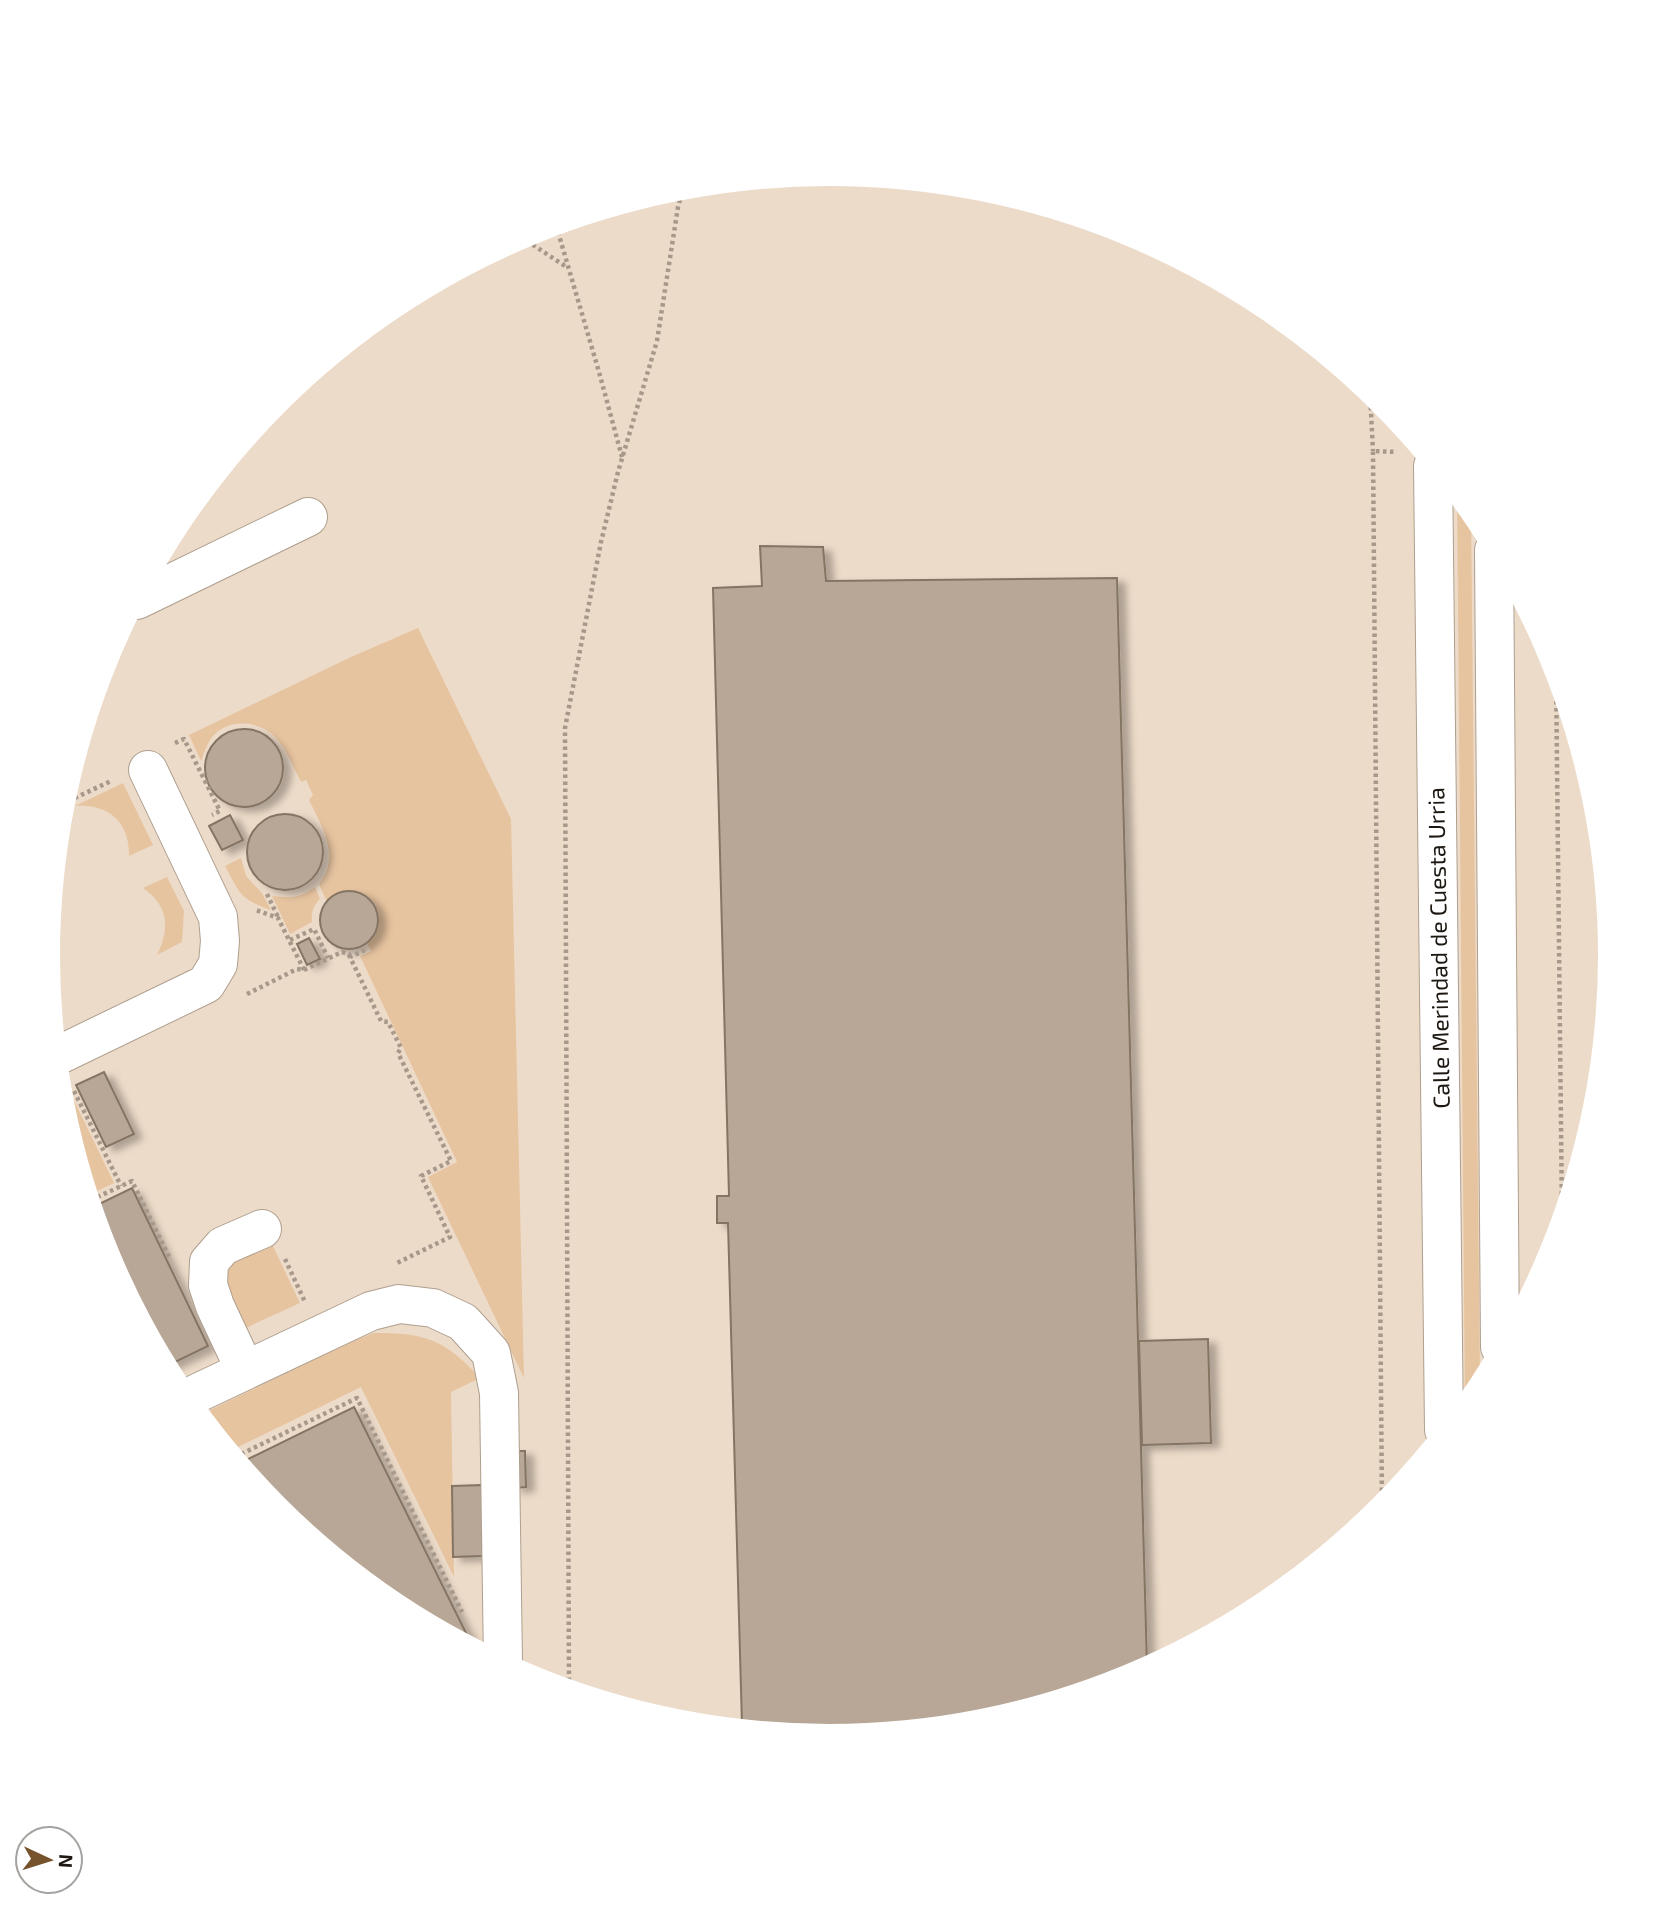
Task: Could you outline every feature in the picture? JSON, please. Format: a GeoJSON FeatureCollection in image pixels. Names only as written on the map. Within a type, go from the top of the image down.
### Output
{"type":"FeatureCollection","features":[{"type":"Feature","properties":{"kind":"street","name":"Calle Merindad de Cuesta Urria"},"geometry":{"type":"LineString","coordinates":[[1421,464],[1444,1416]]}},
{"type":"Feature","properties":{"kind":"street"},"geometry":{"type":"LineString","coordinates":[[150,594],[308,517]]}},
{"type":"Feature","properties":{"kind":"street"},"geometry":{"type":"LineString","coordinates":[[1494,570],[1500,1328]]}},
{"type":"Feature","properties":{"kind":"street"},"geometry":{"type":"LineString","coordinates":[[66,1052],[206,984],[218,964],[218,917],[135,773]]}},
{"type":"Feature","properties":{"kind":"street"},"geometry":{"type":"LineString","coordinates":[[245,1370],[208,1285],[209,1262],[223,1246],[262,1230]]}},
{"type":"Feature","properties":{"kind":"street"},"geometry":{"type":"LineString","coordinates":[[197,1393],[371,1311],[399,1304],[433,1308],[463,1322],[491,1353],[499,1394],[503,1651]]}},
{"type":"Feature","properties":{"kind":"path"},"geometry":{"type":"LineString","coordinates":[[569,1678],[565,728],[601,542],[622,458],[657,341],[680,200]]}},
{"type":"Feature","properties":{"kind":"path"},"geometry":{"type":"LineString","coordinates":[[558,235],[622,458]]}},
{"type":"Feature","properties":{"kind":"path"},"geometry":{"type":"LineString","coordinates":[[533,245],[568,268]]}},
{"type":"Feature","properties":{"kind":"path"},"geometry":{"type":"LineString","coordinates":[[1371,410],[1382,1488]]}},
{"type":"Feature","properties":{"kind":"path"},"geometry":{"type":"LineString","coordinates":[[1373,451],[1416,458]]}},
{"type":"Feature","properties":{"kind":"path"},"geometry":{"type":"LineString","coordinates":[[1556,705],[1562,1186]]}},
{"type":"Feature","properties":{"kind":"path"},"geometry":{"type":"LineString","coordinates":[[75,798],[135,773]]}},
{"type":"Feature","properties":{"kind":"path"},"geometry":{"type":"LineString","coordinates":[[267,894],[278,918]]}},
{"type":"Feature","properties":{"kind":"path"},"geometry":{"type":"LineString","coordinates":[[290,940],[314,929],[328,958]]}},
{"type":"Feature","properties":{"kind":"path"},"geometry":{"type":"LineString","coordinates":[[350,957],[365,950]]}},
{"type":"Feature","properties":{"kind":"path"},"geometry":{"type":"LineString","coordinates":[[304,970],[342,952],[349,954],[381,1021],[388,1022],[401,1048],[398,1053],[451,1161],[421,1176],[450,1237],[389,1266]]}},
{"type":"Feature","properties":{"kind":"path"},"geometry":{"type":"LineString","coordinates":[[74,1091],[121,1186]]}},
{"type":"Feature","properties":{"kind":"path"},"geometry":{"type":"LineString","coordinates":[[98,1196],[132,1181],[173,1266]]}},
{"type":"Feature","properties":{"kind":"path"},"geometry":{"type":"LineString","coordinates":[[243,1453],[358,1398],[464,1615]]}},
{"type":"Feature","properties":{"kind":"shaded area"},"geometry":{"type":"Polygon","coordinates":[[[1457,512],[1471,532],[1480,1363],[1465,1386],[1457,512]]]}},
{"type":"Feature","properties":{"kind":"shaded area"},"geometry":{"type":"Polygon","coordinates":[[[418,628],[511,819],[524,1378],[428,1177],[457,1162],[360,956],[371,951],[367,943],[375,931],[378,919],[375,908],[370,899],[350,892],[339,894],[327,902],[319,884],[329,863],[329,853],[324,831],[309,800],[313,795],[306,780],[301,782],[285,751],[273,735],[259,726],[234,724],[219,730],[211,739],[201,761],[189,735],[418,628]]]}},
{"type":"Feature","properties":{"kind":"shaded area"},"geometry":{"type":"Polygon","coordinates":[[[123,783],[153,845],[129,856],[126,833],[115,817],[97,808],[75,806],[123,783]]]}},
{"type":"Feature","properties":{"kind":"shaded area"},"geometry":{"type":"Polygon","coordinates":[[[241,858],[246,876],[262,893],[271,910],[247,899],[234,883],[225,866],[241,858]]]}},
{"type":"Feature","properties":{"kind":"shaded area"},"geometry":{"type":"Polygon","coordinates":[[[167,877],[184,911],[182,942],[157,955],[164,936],[165,918],[158,902],[143,888],[167,877]]]}},
{"type":"Feature","properties":{"kind":"shaded area"},"geometry":{"type":"Polygon","coordinates":[[[315,887],[320,899],[313,909],[312,922],[290,934],[272,896],[295,897],[315,887]]]}},
{"type":"Feature","properties":{"kind":"shaded area"},"geometry":{"type":"Polygon","coordinates":[[[73,1098],[114,1183],[97,1191],[73,1098]]]}},
{"type":"Feature","properties":{"kind":"shaded area"},"geometry":{"type":"Polygon","coordinates":[[[272,1244],[300,1303],[241,1330],[224,1277],[234,1262],[272,1244]]]}},
{"type":"Feature","properties":{"kind":"shaded area"},"geometry":{"type":"Polygon","coordinates":[[[374,1333],[421,1337],[456,1355],[480,1378],[451,1392],[454,1577],[361,1387],[238,1447],[209,1411],[374,1333]]]}},
{"type":"Feature","properties":{"kind":"building"},"geometry":{"type":"Polygon","coordinates":[[[760,546],[823,547],[826,581],[1117,578],[1147,1654],[1076,1683],[979,1709],[879,1722],[828,1724],[742,1718],[728,1223],[717,1223],[717,1196],[729,1196],[713,588],[762,586],[760,546]]]}},
{"type":"Feature","properties":{"kind":"building"},"geometry":{"type":"Polygon","coordinates":[[[244,729],[259,732],[271,741],[280,753],[283,768],[280,783],[271,795],[259,804],[244,807],[229,804],[217,795],[208,783],[205,768],[208,753],[217,741],[229,732],[244,729]]]}},
{"type":"Feature","properties":{"kind":"building"},"geometry":{"type":"Polygon","coordinates":[[[293,814],[306,820],[317,831],[323,844],[321,867],[306,884],[293,890],[277,890],[264,884],[249,867],[247,844],[253,831],[270,816],[293,814]]]}},
{"type":"Feature","properties":{"kind":"building"},"geometry":{"type":"Polygon","coordinates":[[[230,815],[243,840],[222,850],[209,826],[230,815]]]}},
{"type":"Feature","properties":{"kind":"building"},"geometry":{"type":"Polygon","coordinates":[[[349,891],[360,893],[373,904],[378,920],[376,931],[365,944],[349,949],[338,947],[325,936],[320,920],[322,909],[333,896],[349,891]]]}},
{"type":"Feature","properties":{"kind":"building"},"geometry":{"type":"Polygon","coordinates":[[[309,938],[320,959],[307,965],[297,944],[309,938]]]}},
{"type":"Feature","properties":{"kind":"building"},"geometry":{"type":"Polygon","coordinates":[[[104,1072],[134,1134],[106,1147],[76,1085],[104,1072]]]}},
{"type":"Feature","properties":{"kind":"building"},"geometry":{"type":"Polygon","coordinates":[[[132,1188],[208,1346],[177,1361],[139,1295],[101,1203],[132,1188]]]}},
{"type":"Feature","properties":{"kind":"building"},"geometry":{"type":"Polygon","coordinates":[[[1208,1339],[1211,1443],[1142,1445],[1139,1341],[1208,1339]]]}},
{"type":"Feature","properties":{"kind":"building"},"geometry":{"type":"Polygon","coordinates":[[[354,1407],[465,1632],[401,1594],[360,1565],[321,1533],[248,1459],[354,1407]]]}},
{"type":"Feature","properties":{"kind":"building"},"geometry":{"type":"Polygon","coordinates":[[[513,1451],[525,1451],[526,1487],[514,1488],[513,1451]]]}},
{"type":"Feature","properties":{"kind":"building"},"geometry":{"type":"Polygon","coordinates":[[[482,1485],[483,1556],[453,1557],[452,1486],[482,1485]]]}}]}
